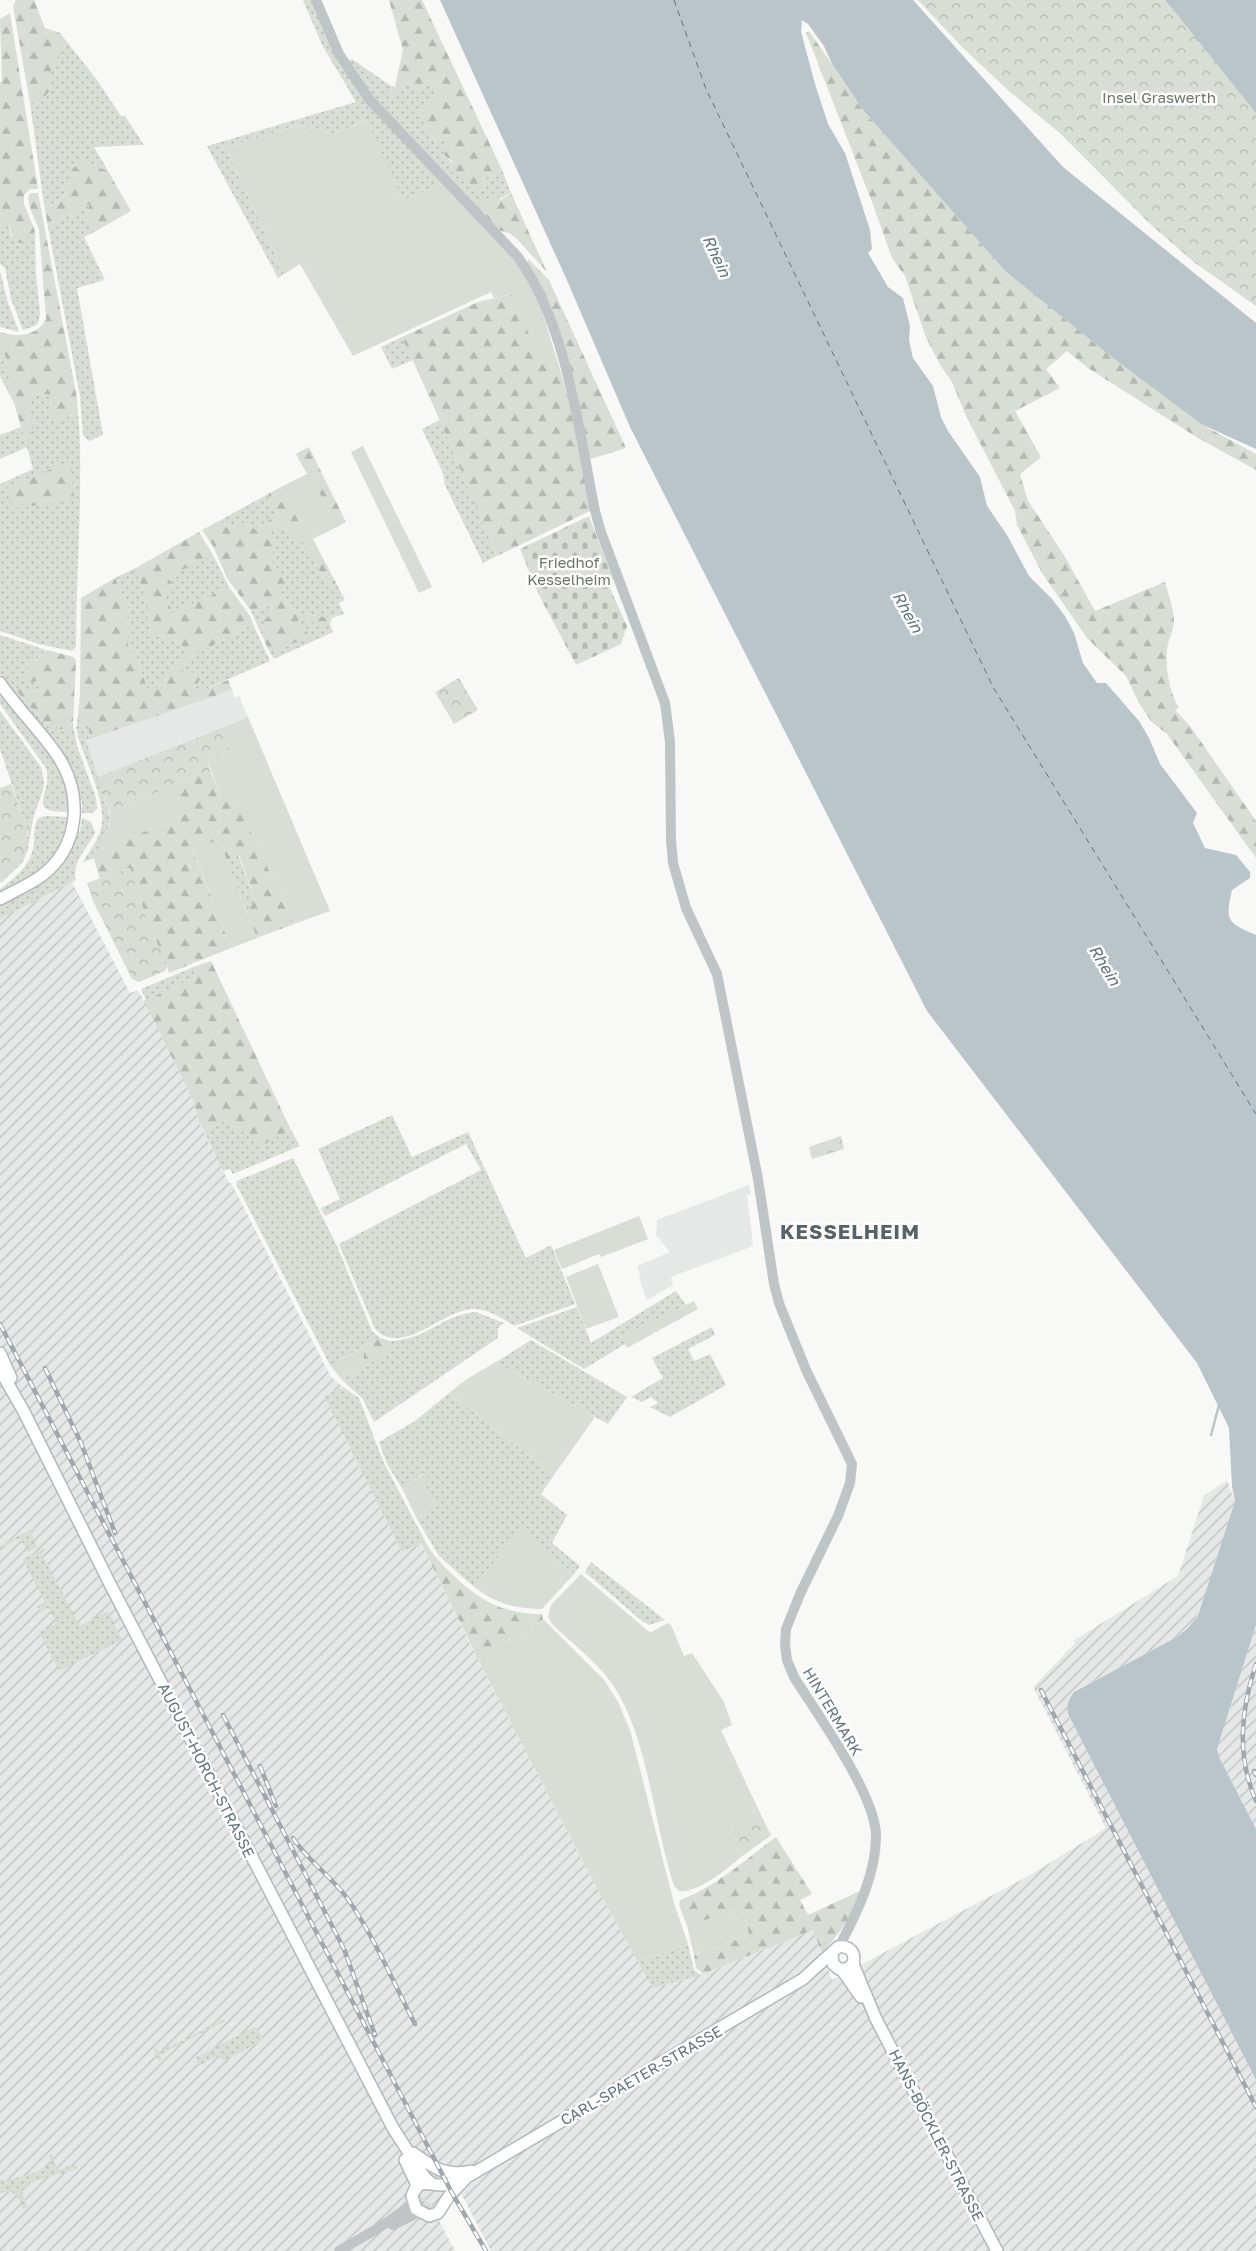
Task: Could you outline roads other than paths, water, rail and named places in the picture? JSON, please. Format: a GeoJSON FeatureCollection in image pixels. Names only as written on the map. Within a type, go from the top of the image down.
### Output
{"type":"FeatureCollection","features":[{"type":"Feature","properties":{"kind":"main road"},"geometry":{"type":"LineString","coordinates":[[0,684],[58,756],[70,781],[75,799],[72,830],[68,843],[52,866],[30,883],[0,899]]}},
{"type":"Feature","properties":{"kind":"main road","name":"AUGUST-HORCH-STRASSE"},"geometry":{"type":"LineString","coordinates":[[0,1353],[23,1410],[110,1584],[393,2128],[425,2178],[434,2184]]}},
{"type":"Feature","properties":{"kind":"main road","name":"AUGUST-HORCH-STRASSE"},"geometry":{"type":"LineString","coordinates":[[0,1370],[4,1380],[23,1410]]}},
{"type":"Feature","properties":{"kind":"main road"},"geometry":{"type":"LineString","coordinates":[[841,1946],[852,1951],[854,1964]]}},
{"type":"Feature","properties":{"kind":"main road","name":"CARL-SPAETER-STRASSE"},"geometry":{"type":"LineString","coordinates":[[412,2201],[420,2184],[450,2184],[467,2177],[803,1979],[832,1954],[835,1949],[841,1946]]}},
{"type":"Feature","properties":{"kind":"main road"},"geometry":{"type":"LineString","coordinates":[[832,1954],[831,1961],[839,1969]]}},
{"type":"Feature","properties":{"kind":"main road","name":"CARL-SPAETER-STRASSE"},"geometry":{"type":"LineString","coordinates":[[803,1979],[839,1969],[847,1969],[854,1964]]}},
{"type":"Feature","properties":{"kind":"main road","name":"HANS-BÖCKLER-STRASSE"},"geometry":{"type":"LineString","coordinates":[[854,1964],[876,2019],[997,2251]]}},
{"type":"Feature","properties":{"kind":"main road","name":"HANS-BÖCKLER-STRASSE"},"geometry":{"type":"LineString","coordinates":[[839,1969],[876,2019]]}},
{"type":"Feature","properties":{"kind":"main road","name":"AUGUST-HORCH-STRASSE"},"geometry":{"type":"LineString","coordinates":[[393,2128],[402,2154],[416,2182],[416,2189]]}},
{"type":"Feature","properties":{"kind":"main road","name":"AUGUST-HORCH-STRASSE"},"geometry":{"type":"LineString","coordinates":[[408,2150],[433,2168]]}},
{"type":"Feature","properties":{"kind":"main road","name":"CARL-SPAETER-STRASSE"},"geometry":{"type":"LineString","coordinates":[[433,2168],[452,2173],[478,2170]]}},
{"type":"Feature","properties":{"kind":"main road","name":"CARL-SPAETER-STRASSE"},"geometry":{"type":"LineString","coordinates":[[419,2212],[423,2215],[434,2215],[442,2210],[446,2201],[467,2177]]}},
{"type":"Feature","properties":{"kind":"main road"},"geometry":{"type":"LineString","coordinates":[[434,2184],[444,2192],[446,2201]]}},
{"type":"Feature","properties":{"kind":"main road"},"geometry":{"type":"LineString","coordinates":[[412,2201],[419,2212]]}},
{"type":"Feature","properties":{"kind":"street","name":"HINTERMARK"},"geometry":{"type":"LineString","coordinates":[[316,0],[339,54],[369,99],[518,257],[532,279],[544,304],[566,371],[601,532],[666,703],[670,742],[673,863],[686,908],[717,974],[758,1179],[774,1284],[779,1303],[806,1370],[852,1464],[850,1483],[838,1516],[790,1614],[785,1645],[787,1660],[794,1677],[866,1797],[873,1819],[876,1836],[869,1877],[857,1912],[841,1946]]}},
{"type":"Feature","properties":{"kind":"street","name":"CARL-SPAETER-STRASSE"},"geometry":{"type":"LineString","coordinates":[[338,2251],[382,2226],[404,2211],[412,2201]]}},
{"type":"Feature","properties":{"kind":"street","name":"CARL-SPAETER-STRASSE"},"geometry":{"type":"LineString","coordinates":[[382,2226],[392,2226],[419,2212]]}},
{"type":"Feature","properties":{"kind":"water","name":"Rhein"},"geometry":{"type":"Polygon","coordinates":[[[440,0],[913,0],[1063,167],[1256,323],[1256,449],[1201,424],[1113,358],[1006,272],[863,110],[832,64],[824,46],[808,24],[802,20],[801,32],[815,84],[828,124],[845,153],[870,230],[872,249],[868,253],[888,287],[903,298],[910,326],[909,340],[913,358],[933,386],[941,417],[948,431],[980,477],[987,506],[1007,535],[1029,576],[1052,599],[1065,616],[1074,633],[1083,663],[1097,683],[1106,683],[1139,721],[1149,738],[1160,764],[1197,813],[1193,823],[1205,848],[1236,855],[1250,872],[1250,878],[1232,890],[1229,915],[1230,920],[1234,924],[1256,935],[1256,1625],[1217,1749],[1220,1759],[1256,1829],[1256,2080],[1069,1716],[1068,1709],[1070,1697],[1074,1692],[1177,1637],[1198,1616],[1235,1501],[1232,1487],[1229,1428],[1197,1363],[927,1011],[630,427],[566,278],[440,0]]]}},
{"type":"Feature","properties":{"kind":"water"},"geometry":{"type":"Polygon","coordinates":[[[1165,0],[1256,0],[1256,113],[1176,13],[1165,0]]]}},
{"type":"Feature","properties":{"kind":"waterway"},"geometry":{"type":"LineString","coordinates":[[1211,1435],[1219,1405]]}},
{"type":"Feature","properties":{"kind":"railway"},"geometry":{"type":"LineString","coordinates":[[0,1324],[452,2193],[486,2251]]}},
{"type":"Feature","properties":{"kind":"railway"},"geometry":{"type":"LineString","coordinates":[[45,1368],[81,1443],[115,1533]]}},
{"type":"Feature","properties":{"kind":"railway"},"geometry":{"type":"LineString","coordinates":[[1256,1664],[1247,1698],[1243,1732],[1245,1767],[1256,1801]]}},
{"type":"Feature","properties":{"kind":"railway"},"geometry":{"type":"LineString","coordinates":[[1041,1690],[1256,2107]]}},
{"type":"Feature","properties":{"kind":"railway"},"geometry":{"type":"LineString","coordinates":[[223,1715],[344,1949],[375,2035]]}},
{"type":"Feature","properties":{"kind":"railway"},"geometry":{"type":"LineString","coordinates":[[260,1766],[276,1806]]}},
{"type":"Feature","properties":{"kind":"railway"},"geometry":{"type":"LineString","coordinates":[[1254,1771],[1256,1775]]}},
{"type":"Feature","properties":{"kind":"railway"},"geometry":{"type":"LineString","coordinates":[[293,1838],[341,1890],[357,1913],[375,1943],[415,2024]]}},
{"type":"Feature","properties":{"kind":"district","name":"KESSELHEIM"},"geometry":{"type":"Point","coordinates":[850,1231]}},
{"type":"Feature","properties":{"kind":"park label","name":"Insel Graswerth"},"geometry":{"type":"Point","coordinates":[1159,97]}},
{"type":"Feature","properties":{"kind":"park label","name":"Friedhof Kesselheim"},"geometry":{"type":"Point","coordinates":[569,570]}}]}
